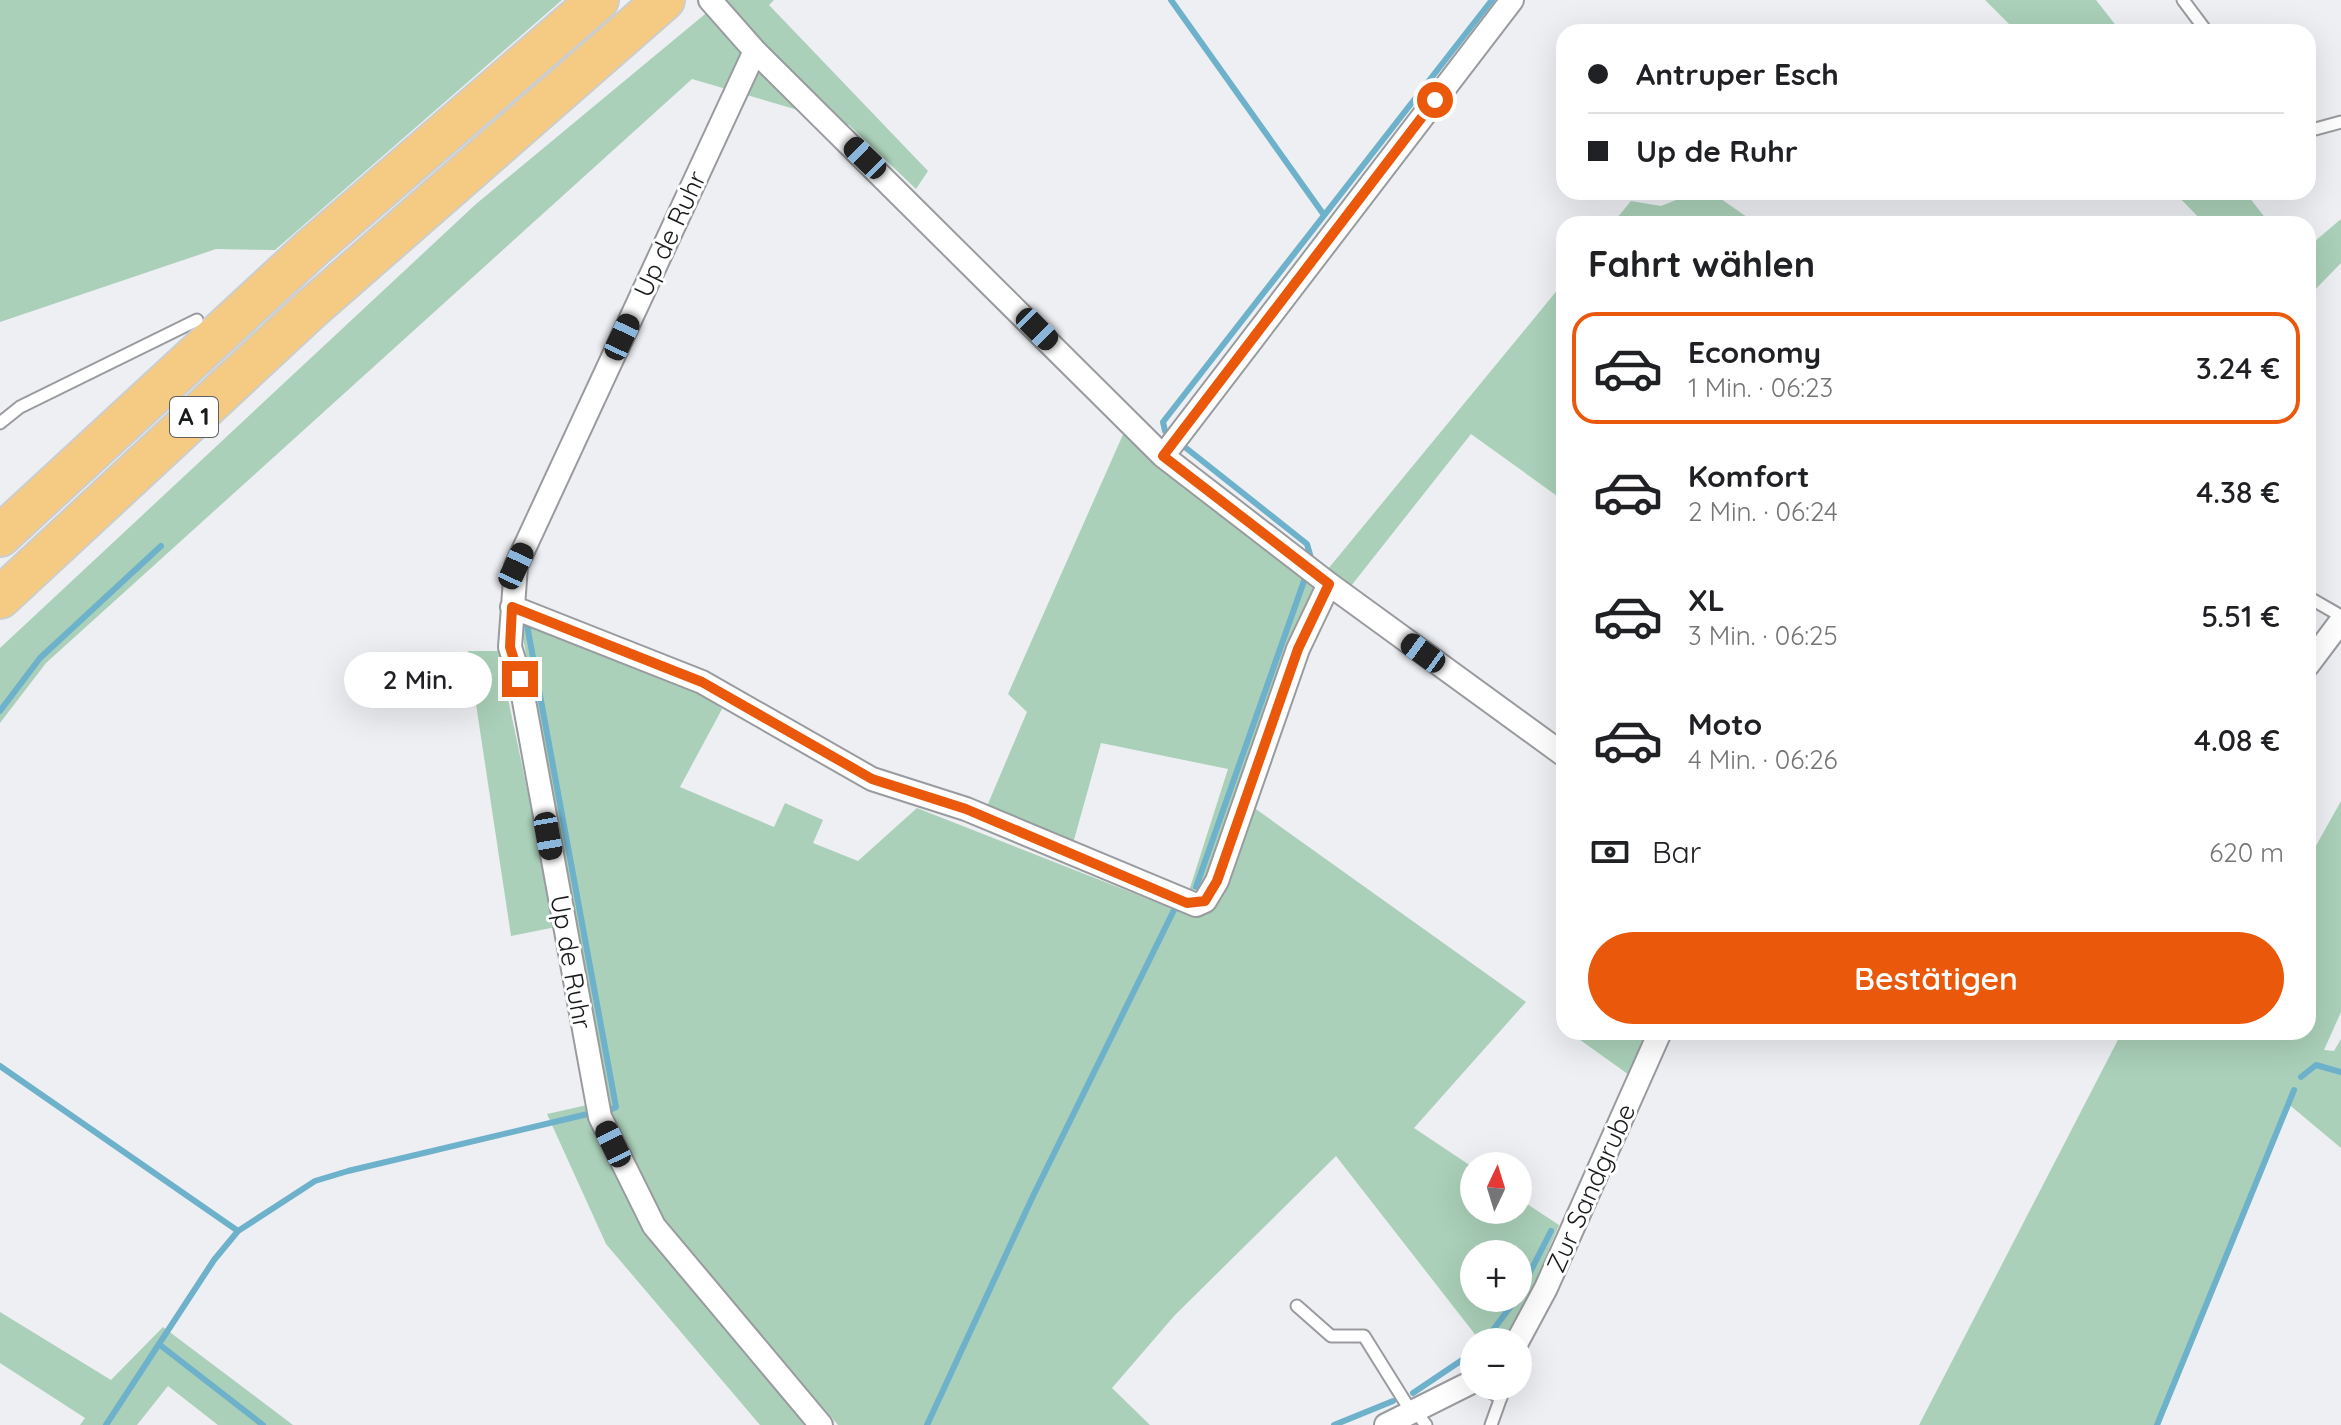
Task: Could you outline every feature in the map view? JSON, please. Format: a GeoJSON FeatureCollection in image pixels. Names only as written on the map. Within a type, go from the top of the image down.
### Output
{"type":"FeatureCollection","features":[{"type":"Feature","properties":{"kind":"highway","name":"A 1"},"geometry":{"type":"LineString","coordinates":[[0,536],[312,248],[598,0]]}},
{"type":"Feature","properties":{"kind":"highway","name":"A 1"},"geometry":{"type":"LineString","coordinates":[[0,598],[311,309],[660,4]]}},
{"type":"Feature","properties":{"kind":"highway"},"geometry":{"type":"LineString","coordinates":[[197,320],[312,248]]}},
{"type":"Feature","properties":{"kind":"street"},"geometry":{"type":"LineString","coordinates":[[710,0],[755,51],[1163,456],[1329,584],[1556,749]]}},
{"type":"Feature","properties":{"kind":"street"},"geometry":{"type":"LineString","coordinates":[[1163,456],[1512,0]]}},
{"type":"Feature","properties":{"kind":"street","name":"Up de Ruhr"},"geometry":{"type":"LineString","coordinates":[[755,51],[516,566],[510,647],[520,679],[600,1117],[654,1226],[821,1425]]}},
{"type":"Feature","properties":{"kind":"street"},"geometry":{"type":"LineString","coordinates":[[512,607],[702,682],[872,779],[966,809],[1196,905],[1205,901],[1217,881],[1298,649],[1329,584]]}},
{"type":"Feature","properties":{"kind":"street"},"geometry":{"type":"LineString","coordinates":[[2316,654],[2341,619]]}},
{"type":"Feature","properties":{"kind":"street","name":"Zur Sandgrube"},"geometry":{"type":"LineString","coordinates":[[1525,1328],[1656,1040]]}},
{"type":"Feature","properties":{"kind":"street"},"geometry":{"type":"LineString","coordinates":[[1386,1425],[1418,1416],[1460,1390]]}},
{"type":"Feature","properties":{"kind":"lane"},"geometry":{"type":"LineString","coordinates":[[2183,0],[2201,24]]}},
{"type":"Feature","properties":{"kind":"lane"},"geometry":{"type":"LineString","coordinates":[[2316,129],[2341,122]]}},
{"type":"Feature","properties":{"kind":"lane"},"geometry":{"type":"LineString","coordinates":[[0,423],[20,407],[197,320]]}},
{"type":"Feature","properties":{"kind":"lane"},"geometry":{"type":"LineString","coordinates":[[2316,602],[2341,619]]}},
{"type":"Feature","properties":{"kind":"lane"},"geometry":{"type":"LineString","coordinates":[[1297,1306],[1331,1336],[1364,1336],[1418,1416]]}},
{"type":"Feature","properties":{"kind":"lane"},"geometry":{"type":"LineString","coordinates":[[1491,1425],[1500,1400]]}},
{"type":"Feature","properties":{"kind":"green space"},"geometry":{"type":"Polygon","coordinates":[[[0,0],[562,0],[275,250],[216,249],[0,322],[0,0]]]}},
{"type":"Feature","properties":{"kind":"green space"},"geometry":{"type":"Polygon","coordinates":[[[722,0],[774,0],[769,5],[928,171],[916,189],[849,125],[692,79],[46,663],[0,723],[0,648],[476,204],[722,0]]]}},
{"type":"Feature","properties":{"kind":"green space"},"geometry":{"type":"Polygon","coordinates":[[[1985,0],[2096,0],[2115,24],[2009,24],[1985,0]]]}},
{"type":"Feature","properties":{"kind":"green space"},"geometry":{"type":"Polygon","coordinates":[[[1676,200],[1722,200],[1746,216],[1619,216],[1631,201],[1661,206],[1676,200]]]}},
{"type":"Feature","properties":{"kind":"green space"},"geometry":{"type":"Polygon","coordinates":[[[2182,200],[2251,200],[2264,216],[2197,216],[2182,200]]]}},
{"type":"Feature","properties":{"kind":"green space"},"geometry":{"type":"Polygon","coordinates":[[[2341,219],[2341,263],[2316,289],[2316,240],[2341,219]]]}},
{"type":"Feature","properties":{"kind":"green space"},"geometry":{"type":"Polygon","coordinates":[[[1556,292],[1556,495],[1471,434],[1351,586],[1328,569],[1556,292]]]}},
{"type":"Feature","properties":{"kind":"green space"},"geometry":{"type":"Polygon","coordinates":[[[1125,430],[1315,587],[1209,878],[1188,894],[1228,769],[1101,743],[1072,847],[985,811],[1027,712],[1008,694],[1125,430]]]}},
{"type":"Feature","properties":{"kind":"green space"},"geometry":{"type":"Polygon","coordinates":[[[520,620],[696,687],[722,709],[680,787],[774,827],[785,803],[823,820],[813,843],[858,861],[917,808],[1184,913],[1212,910],[1253,807],[1526,1002],[1414,1128],[1460,1159],[1460,1224],[1532,1224],[1532,1207],[1559,1225],[1532,1290],[1532,1240],[1460,1240],[1460,1312],[1523,1312],[1516,1328],[1470,1328],[1336,1156],[1175,1315],[1112,1388],[1150,1425],[838,1425],[660,1219],[641,1227],[809,1425],[760,1425],[606,1244],[547,1114],[605,1101],[520,620]]]}},
{"type":"Feature","properties":{"kind":"green space"},"geometry":{"type":"Polygon","coordinates":[[[468,651],[498,651],[556,927],[511,936],[468,651]]]}},
{"type":"Feature","properties":{"kind":"green space"},"geometry":{"type":"Polygon","coordinates":[[[2341,801],[2341,1012],[2324,1050],[2334,1051],[2341,1039],[2341,1148],[2286,1102],[2159,1425],[1919,1425],[2118,1040],[2316,1040],[2316,846],[2341,801]]]}},
{"type":"Feature","properties":{"kind":"green space"},"geometry":{"type":"Polygon","coordinates":[[[1580,1040],[1650,1040],[1632,1077],[1580,1040]]]}},
{"type":"Feature","properties":{"kind":"green space"},"geometry":{"type":"Polygon","coordinates":[[[0,1312],[111,1380],[163,1327],[293,1425],[218,1425],[168,1386],[137,1425],[80,1425],[85,1418],[0,1363],[0,1312]]]}},
{"type":"Feature","properties":{"kind":"waterway"},"geometry":{"type":"LineString","coordinates":[[1171,0],[1324,215]]}},
{"type":"Feature","properties":{"kind":"waterway"},"geometry":{"type":"LineString","coordinates":[[1165,431],[1163,422],[1492,0]]}},
{"type":"Feature","properties":{"kind":"waterway"},"geometry":{"type":"LineString","coordinates":[[1186,448],[1307,544],[1311,558]]}},
{"type":"Feature","properties":{"kind":"waterway"},"geometry":{"type":"LineString","coordinates":[[0,711],[40,658],[161,546]]}},
{"type":"Feature","properties":{"kind":"waterway"},"geometry":{"type":"LineString","coordinates":[[1196,887],[1304,581]]}},
{"type":"Feature","properties":{"kind":"waterway"},"geometry":{"type":"LineString","coordinates":[[527,625],[616,1107],[610,1110]]}},
{"type":"Feature","properties":{"kind":"waterway"},"geometry":{"type":"LineString","coordinates":[[927,1425],[1033,1196],[1175,908]]}},
{"type":"Feature","properties":{"kind":"waterway"},"geometry":{"type":"LineString","coordinates":[[2301,1077],[2316,1065],[2341,1072]]}},
{"type":"Feature","properties":{"kind":"waterway"},"geometry":{"type":"LineString","coordinates":[[0,1066],[238,1231]]}},
{"type":"Feature","properties":{"kind":"waterway"},"geometry":{"type":"LineString","coordinates":[[2157,1425],[2294,1090]]}},
{"type":"Feature","properties":{"kind":"waterway"},"geometry":{"type":"LineString","coordinates":[[106,1425],[214,1260],[238,1231],[315,1181],[592,1113]]}},
{"type":"Feature","properties":{"kind":"waterway"},"geometry":{"type":"LineString","coordinates":[[1532,1268],[1551,1231]]}},
{"type":"Feature","properties":{"kind":"waterway"},"geometry":{"type":"LineString","coordinates":[[1494,1328],[1506,1312]]}},
{"type":"Feature","properties":{"kind":"waterway"},"geometry":{"type":"LineString","coordinates":[[160,1345],[263,1425]]}},
{"type":"Feature","properties":{"kind":"waterway"},"geometry":{"type":"LineString","coordinates":[[1413,1393],[1460,1361]]}},
{"type":"Feature","properties":{"kind":"waterway"},"geometry":{"type":"LineString","coordinates":[[1334,1425],[1393,1401]]}},
{"type":"Feature","properties":{"kind":"route"},"geometry":{"type":"LineString","coordinates":[[520,679],[510,647],[512,607],[702,682],[872,779],[966,809],[1187,903],[1196,905],[1205,901],[1217,881],[1298,649],[1329,584],[1163,456],[1435,100]]}}]}
